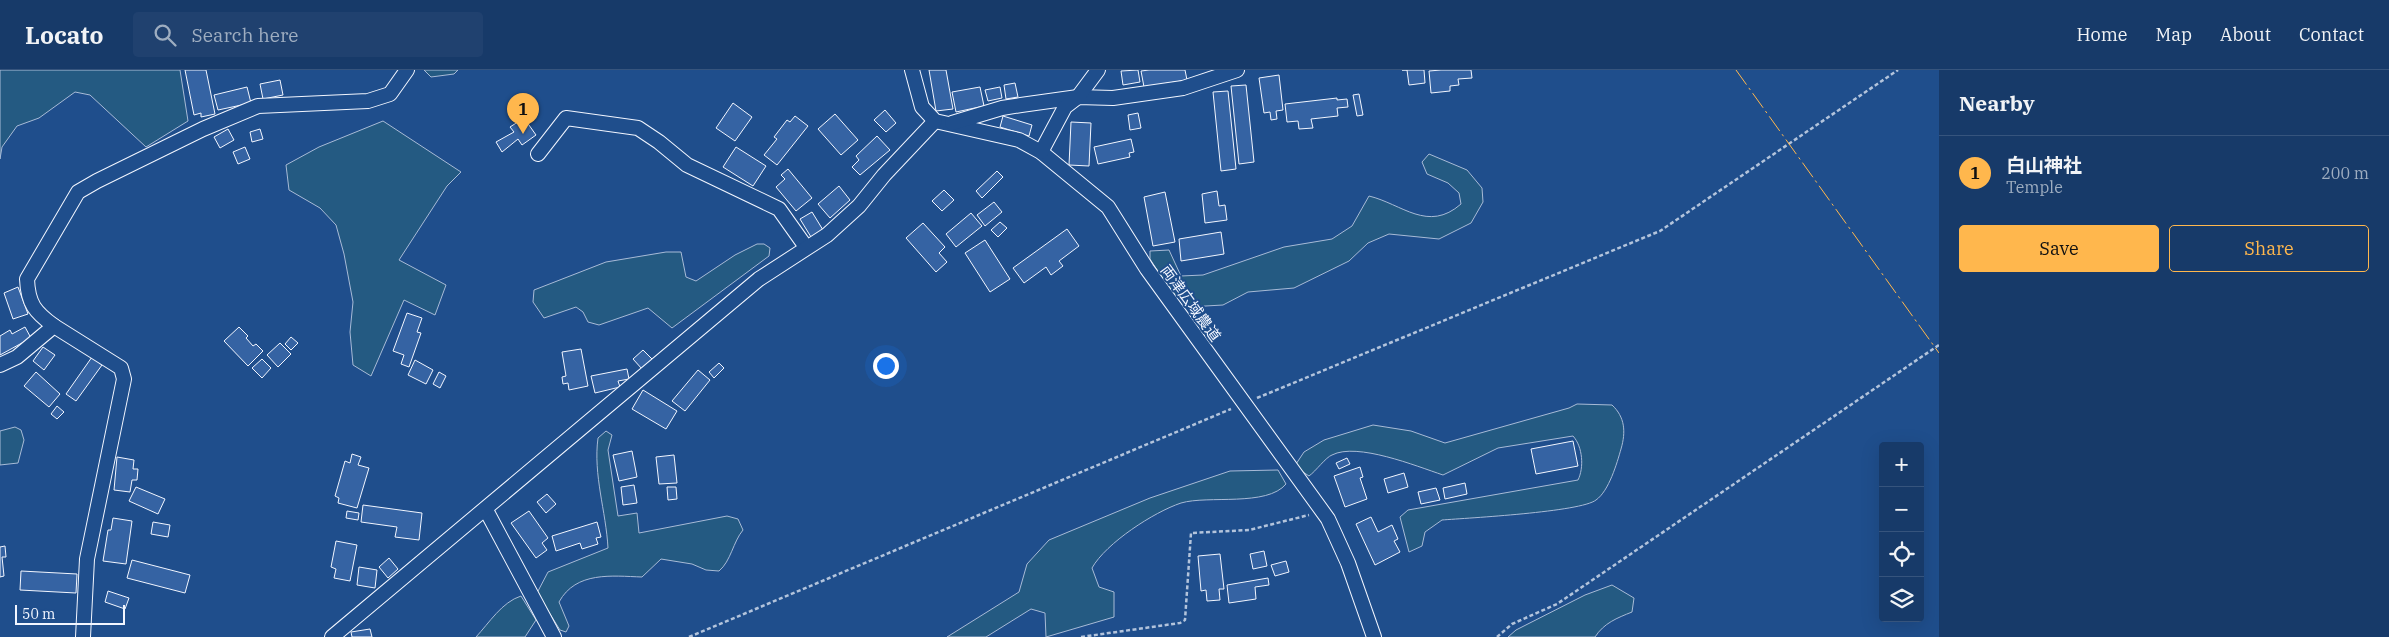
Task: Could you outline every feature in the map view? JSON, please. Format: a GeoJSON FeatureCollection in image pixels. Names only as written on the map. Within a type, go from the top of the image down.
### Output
{"type":"FeatureCollection","features":[{"type":"Feature","properties":{"kind":"street"},"geometry":{"type":"LineString","coordinates":[[83,637],[87,559],[124,378],[121,368],[54,326],[36,312],[28,292],[27,279],[78,192],[204,129],[258,106],[368,101],[390,94],[407,70]]}},
{"type":"Feature","properties":{"kind":"street"},"geometry":{"type":"LineString","coordinates":[[332,637],[486,510],[759,279],[827,235],[859,206],[884,175],[935,121],[922,107],[912,70]]}},
{"type":"Feature","properties":{"kind":"street"},"geometry":{"type":"LineString","coordinates":[[1040,152],[1065,107],[1078,97],[1098,70]]}},
{"type":"Feature","properties":{"kind":"street"},"geometry":{"type":"LineString","coordinates":[[951,123],[1002,108],[1078,97],[1113,98],[1183,88],[1237,70]]}},
{"type":"Feature","properties":{"kind":"street"},"geometry":{"type":"LineString","coordinates":[[538,154],[566,118],[638,128],[687,165],[779,209],[806,247]]}},
{"type":"Feature","properties":{"kind":"street","name":"両津広域農道"},"geometry":{"type":"LineString","coordinates":[[935,121],[951,123],[1019,140],[1040,152],[1108,207],[1124,228],[1147,269],[1328,519],[1348,563],[1374,637]]}},
{"type":"Feature","properties":{"kind":"street"},"geometry":{"type":"LineString","coordinates":[[0,365],[17,357],[54,326]]}},
{"type":"Feature","properties":{"kind":"street"},"geometry":{"type":"LineString","coordinates":[[486,510],[554,637]]}},
{"type":"Feature","properties":{"kind":"path"},"geometry":{"type":"LineString","coordinates":[[689,637],[1660,231],[1898,70]]}},
{"type":"Feature","properties":{"kind":"path"},"geometry":{"type":"LineString","coordinates":[[1498,637],[1512,624],[1557,604],[1939,345]]}},
{"type":"Feature","properties":{"kind":"path"},"geometry":{"type":"LineString","coordinates":[[1082,637],[1180,623],[1185,620],[1191,533],[1249,530],[1322,511]]}},
{"type":"Feature","properties":{"kind":"shaded area"},"geometry":{"type":"Polygon","coordinates":[[[0,70],[180,70],[188,121],[146,147],[90,95],[75,92],[39,118],[17,126],[2,147],[0,159],[0,70]]]}},
{"type":"Feature","properties":{"kind":"shaded area"},"geometry":{"type":"Polygon","coordinates":[[[424,70],[458,70],[454,74],[431,77],[424,70]]]}},
{"type":"Feature","properties":{"kind":"shaded area"},"geometry":{"type":"Polygon","coordinates":[[[383,121],[461,172],[447,186],[399,260],[446,285],[435,315],[404,300],[371,376],[353,365],[350,332],[353,302],[344,254],[336,225],[320,208],[289,190],[286,165],[319,147],[383,121]]]}},
{"type":"Feature","properties":{"kind":"shaded area"},"geometry":{"type":"Polygon","coordinates":[[[1429,154],[1467,170],[1482,188],[1483,202],[1471,223],[1439,239],[1389,234],[1368,243],[1349,261],[1294,288],[1248,292],[1223,305],[1188,307],[1174,296],[1150,259],[1150,251],[1169,250],[1181,276],[1203,275],[1284,247],[1332,239],[1352,226],[1369,196],[1415,214],[1437,216],[1449,212],[1461,204],[1459,193],[1448,183],[1427,174],[1422,162],[1429,154]]]}},
{"type":"Feature","properties":{"kind":"shaded area"},"geometry":{"type":"Polygon","coordinates":[[[757,244],[764,244],[770,248],[769,256],[672,328],[648,308],[599,325],[588,322],[583,312],[576,307],[544,318],[533,302],[534,290],[606,262],[666,252],[681,252],[686,277],[696,281],[735,255],[757,244]]]}},
{"type":"Feature","properties":{"kind":"shaded area"},"geometry":{"type":"Polygon","coordinates":[[[1577,404],[1612,405],[1622,420],[1624,431],[1623,443],[1609,484],[1601,496],[1586,504],[1569,508],[1442,520],[1425,532],[1422,546],[1409,552],[1400,517],[1408,510],[1578,480],[1582,458],[1579,446],[1573,436],[1498,448],[1443,475],[1403,461],[1356,451],[1332,455],[1309,476],[1300,470],[1296,464],[1304,452],[1324,440],[1373,425],[1411,431],[1445,443],[1569,408],[1577,404]]]}},
{"type":"Feature","properties":{"kind":"shaded area"},"geometry":{"type":"Polygon","coordinates":[[[15,427],[21,430],[24,440],[18,463],[0,465],[0,431],[15,427]]]}},
{"type":"Feature","properties":{"kind":"shaded area"},"geometry":{"type":"Polygon","coordinates":[[[606,431],[612,435],[608,450],[618,516],[637,513],[639,533],[727,516],[738,519],[743,530],[719,571],[706,570],[692,564],[661,559],[642,577],[607,576],[585,580],[575,585],[566,592],[559,602],[569,626],[566,632],[560,630],[537,593],[548,572],[608,548],[597,466],[598,438],[606,431]]]}},
{"type":"Feature","properties":{"kind":"shaded area"},"geometry":{"type":"Polygon","coordinates":[[[1278,470],[1286,484],[1277,491],[1265,496],[1252,498],[1181,503],[1158,513],[1119,539],[1099,558],[1092,568],[1099,587],[1114,592],[1114,617],[1046,637],[1045,613],[1031,609],[986,637],[947,637],[1019,592],[1027,564],[1049,540],[1150,498],[1230,471],[1278,470]]]}},
{"type":"Feature","properties":{"kind":"shaded area"},"geometry":{"type":"Polygon","coordinates":[[[1612,585],[1634,598],[1632,612],[1607,625],[1595,637],[1508,637],[1516,630],[1585,595],[1612,585]]]}},
{"type":"Feature","properties":{"kind":"shaded area"},"geometry":{"type":"Polygon","coordinates":[[[521,596],[536,620],[525,637],[476,637],[502,608],[521,596]]]}},
{"type":"Feature","properties":{"kind":"building"},"geometry":{"type":"Polygon","coordinates":[[[185,70],[206,70],[215,114],[201,117],[201,113],[194,115],[185,70]]]}},
{"type":"Feature","properties":{"kind":"building"},"geometry":{"type":"Polygon","coordinates":[[[929,70],[946,70],[953,109],[936,111],[929,70]]]}},
{"type":"Feature","properties":{"kind":"building"},"geometry":{"type":"Polygon","coordinates":[[[1138,70],[1140,82],[1123,85],[1121,71],[1138,70]]]}},
{"type":"Feature","properties":{"kind":"building"},"geometry":{"type":"Polygon","coordinates":[[[1185,70],[1187,80],[1144,87],[1141,71],[1185,70]]]}},
{"type":"Feature","properties":{"kind":"building"},"geometry":{"type":"Polygon","coordinates":[[[1407,70],[1424,70],[1425,83],[1409,85],[1407,70]]]}},
{"type":"Feature","properties":{"kind":"building"},"geometry":{"type":"Polygon","coordinates":[[[1471,70],[1472,78],[1458,79],[1459,85],[1450,86],[1450,91],[1431,93],[1429,71],[1471,70]]]}},
{"type":"Feature","properties":{"kind":"building"},"geometry":{"type":"Polygon","coordinates":[[[1279,75],[1283,110],[1276,111],[1277,119],[1271,120],[1270,112],[1264,113],[1259,78],[1279,75]]]}},
{"type":"Feature","properties":{"kind":"building"},"geometry":{"type":"Polygon","coordinates":[[[280,80],[283,95],[263,99],[260,84],[280,80]]]}},
{"type":"Feature","properties":{"kind":"building"},"geometry":{"type":"Polygon","coordinates":[[[1015,83],[1018,97],[1006,99],[1004,85],[1015,83]]]}},
{"type":"Feature","properties":{"kind":"building"},"geometry":{"type":"Polygon","coordinates":[[[1246,85],[1254,162],[1239,164],[1231,86],[1246,85]]]}},
{"type":"Feature","properties":{"kind":"building"},"geometry":{"type":"Polygon","coordinates":[[[247,87],[251,103],[218,110],[214,95],[247,87]]]}},
{"type":"Feature","properties":{"kind":"building"},"geometry":{"type":"Polygon","coordinates":[[[980,87],[984,106],[956,112],[952,92],[980,87]]]}},
{"type":"Feature","properties":{"kind":"building"},"geometry":{"type":"Polygon","coordinates":[[[1000,87],[1002,98],[988,101],[985,90],[1000,87]]]}},
{"type":"Feature","properties":{"kind":"building"},"geometry":{"type":"Polygon","coordinates":[[[1228,91],[1236,169],[1221,171],[1213,92],[1228,91]]]}},
{"type":"Feature","properties":{"kind":"building"},"geometry":{"type":"Polygon","coordinates":[[[1359,94],[1363,115],[1357,116],[1353,95],[1359,94]]]}},
{"type":"Feature","properties":{"kind":"building"},"geometry":{"type":"Polygon","coordinates":[[[1337,98],[1337,100],[1347,99],[1348,107],[1337,108],[1338,116],[1311,119],[1313,128],[1299,129],[1298,121],[1287,122],[1285,104],[1337,98]]]}},
{"type":"Feature","properties":{"kind":"building"},"geometry":{"type":"Polygon","coordinates":[[[733,103],[752,117],[735,141],[716,128],[733,103]]]}},
{"type":"Feature","properties":{"kind":"building"},"geometry":{"type":"Polygon","coordinates":[[[885,110],[896,123],[886,132],[874,120],[885,110]]]}},
{"type":"Feature","properties":{"kind":"building"},"geometry":{"type":"Polygon","coordinates":[[[1138,113],[1141,128],[1130,130],[1128,115],[1138,113]]]}},
{"type":"Feature","properties":{"kind":"building"},"geometry":{"type":"Polygon","coordinates":[[[835,114],[858,140],[841,155],[818,129],[835,114]]]}},
{"type":"Feature","properties":{"kind":"building"},"geometry":{"type":"Polygon","coordinates":[[[795,116],[808,126],[777,165],[764,155],[777,139],[774,137],[787,120],[790,122],[795,116]]]}},
{"type":"Feature","properties":{"kind":"building"},"geometry":{"type":"Polygon","coordinates":[[[1003,116],[1032,125],[1029,136],[1000,127],[1003,116]]]}},
{"type":"Feature","properties":{"kind":"building"},"geometry":{"type":"Polygon","coordinates":[[[524,118],[536,135],[522,145],[518,139],[502,152],[496,142],[514,132],[510,127],[524,118]]]}},
{"type":"Feature","properties":{"kind":"building"},"geometry":{"type":"Polygon","coordinates":[[[1071,122],[1091,123],[1089,166],[1069,165],[1071,122]]]}},
{"type":"Feature","properties":{"kind":"building"},"geometry":{"type":"Polygon","coordinates":[[[228,129],[234,140],[220,148],[214,137],[228,129]]]}},
{"type":"Feature","properties":{"kind":"building"},"geometry":{"type":"Polygon","coordinates":[[[260,129],[263,139],[252,142],[250,132],[260,129]]]}},
{"type":"Feature","properties":{"kind":"building"},"geometry":{"type":"Polygon","coordinates":[[[877,136],[890,150],[860,175],[852,167],[859,160],[856,156],[877,136]]]}},
{"type":"Feature","properties":{"kind":"building"},"geometry":{"type":"Polygon","coordinates":[[[1131,139],[1134,152],[1129,153],[1130,157],[1098,164],[1094,147],[1131,139]]]}},
{"type":"Feature","properties":{"kind":"building"},"geometry":{"type":"Polygon","coordinates":[[[245,147],[250,159],[238,164],[233,152],[245,147]]]}},
{"type":"Feature","properties":{"kind":"building"},"geometry":{"type":"Polygon","coordinates":[[[736,147],[766,166],[753,186],[723,167],[736,147]]]}},
{"type":"Feature","properties":{"kind":"building"},"geometry":{"type":"Polygon","coordinates":[[[788,169],[812,198],[796,211],[776,187],[785,179],[781,175],[788,169]]]}},
{"type":"Feature","properties":{"kind":"building"},"geometry":{"type":"Polygon","coordinates":[[[997,171],[1003,177],[982,198],[976,191],[997,171]]]}},
{"type":"Feature","properties":{"kind":"building"},"geometry":{"type":"Polygon","coordinates":[[[839,186],[850,200],[830,218],[818,204],[839,186]]]}},
{"type":"Feature","properties":{"kind":"building"},"geometry":{"type":"Polygon","coordinates":[[[944,190],[954,200],[942,211],[932,201],[944,190]]]}},
{"type":"Feature","properties":{"kind":"building"},"geometry":{"type":"Polygon","coordinates":[[[1217,191],[1219,206],[1225,205],[1227,220],[1205,223],[1202,194],[1217,191]]]}},
{"type":"Feature","properties":{"kind":"building"},"geometry":{"type":"Polygon","coordinates":[[[1165,192],[1175,242],[1153,246],[1144,197],[1165,192]]]}},
{"type":"Feature","properties":{"kind":"building"},"geometry":{"type":"Polygon","coordinates":[[[994,202],[1002,212],[985,226],[977,215],[994,202]]]}},
{"type":"Feature","properties":{"kind":"building"},"geometry":{"type":"Polygon","coordinates":[[[812,212],[823,230],[811,237],[800,219],[812,212]]]}},
{"type":"Feature","properties":{"kind":"building"},"geometry":{"type":"Polygon","coordinates":[[[971,213],[982,226],[956,247],[946,234],[971,213]]]}},
{"type":"Feature","properties":{"kind":"building"},"geometry":{"type":"Polygon","coordinates":[[[1000,222],[1007,228],[998,237],[991,230],[1000,222]]]}},
{"type":"Feature","properties":{"kind":"building"},"geometry":{"type":"Polygon","coordinates":[[[923,223],[945,247],[939,253],[947,262],[936,272],[906,238],[923,223]]]}},
{"type":"Feature","properties":{"kind":"building"},"geometry":{"type":"Polygon","coordinates":[[[1067,229],[1079,246],[1059,261],[1063,266],[1051,275],[1046,267],[1024,283],[1013,268],[1067,229]]]}},
{"type":"Feature","properties":{"kind":"building"},"geometry":{"type":"Polygon","coordinates":[[[1221,232],[1224,254],[1181,261],[1179,239],[1221,232]]]}},
{"type":"Feature","properties":{"kind":"building"},"geometry":{"type":"Polygon","coordinates":[[[985,240],[1010,279],[990,292],[965,253],[985,240]]]}},
{"type":"Feature","properties":{"kind":"building"},"geometry":{"type":"Polygon","coordinates":[[[18,287],[28,314],[13,319],[4,293],[18,287]]]}},
{"type":"Feature","properties":{"kind":"building"},"geometry":{"type":"Polygon","coordinates":[[[407,313],[422,318],[417,332],[421,333],[409,367],[401,364],[404,355],[393,351],[407,313]]]}},
{"type":"Feature","properties":{"kind":"building"},"geometry":{"type":"Polygon","coordinates":[[[25,327],[31,338],[0,355],[0,336],[10,330],[12,334],[25,327]]]}},
{"type":"Feature","properties":{"kind":"building"},"geometry":{"type":"Polygon","coordinates":[[[239,327],[248,336],[246,338],[253,346],[256,344],[263,351],[248,366],[224,341],[239,327]]]}},
{"type":"Feature","properties":{"kind":"building"},"geometry":{"type":"Polygon","coordinates":[[[291,337],[298,343],[291,350],[285,344],[291,337]]]}},
{"type":"Feature","properties":{"kind":"building"},"geometry":{"type":"Polygon","coordinates":[[[280,343],[291,354],[278,367],[267,355],[280,343]]]}},
{"type":"Feature","properties":{"kind":"building"},"geometry":{"type":"Polygon","coordinates":[[[43,347],[55,355],[44,370],[33,361],[43,347]]]}},
{"type":"Feature","properties":{"kind":"building"},"geometry":{"type":"Polygon","coordinates":[[[581,349],[588,386],[569,390],[568,383],[563,384],[562,377],[566,376],[562,352],[581,349]]]}},
{"type":"Feature","properties":{"kind":"building"},"geometry":{"type":"Polygon","coordinates":[[[643,350],[652,359],[642,369],[633,359],[643,350]]]}},
{"type":"Feature","properties":{"kind":"building"},"geometry":{"type":"Polygon","coordinates":[[[92,357],[102,365],[76,401],[66,394],[92,357]]]}},
{"type":"Feature","properties":{"kind":"building"},"geometry":{"type":"Polygon","coordinates":[[[262,359],[271,368],[262,378],[252,368],[262,359]]]}},
{"type":"Feature","properties":{"kind":"building"},"geometry":{"type":"Polygon","coordinates":[[[415,360],[433,370],[426,384],[408,375],[415,360]]]}},
{"type":"Feature","properties":{"kind":"building"},"geometry":{"type":"Polygon","coordinates":[[[719,363],[724,368],[714,378],[709,372],[719,363]]]}},
{"type":"Feature","properties":{"kind":"building"},"geometry":{"type":"Polygon","coordinates":[[[627,369],[629,379],[618,381],[620,387],[595,393],[591,376],[627,369]]]}},
{"type":"Feature","properties":{"kind":"building"},"geometry":{"type":"Polygon","coordinates":[[[698,370],[710,380],[685,411],[672,401],[698,370]]]}},
{"type":"Feature","properties":{"kind":"building"},"geometry":{"type":"Polygon","coordinates":[[[36,372],[60,394],[49,407],[24,386],[36,372]]]}},
{"type":"Feature","properties":{"kind":"building"},"geometry":{"type":"Polygon","coordinates":[[[439,372],[446,376],[440,388],[433,384],[439,372]]]}},
{"type":"Feature","properties":{"kind":"building"},"geometry":{"type":"Polygon","coordinates":[[[643,390],[677,411],[666,429],[632,409],[643,390]]]}},
{"type":"Feature","properties":{"kind":"building"},"geometry":{"type":"Polygon","coordinates":[[[57,406],[64,412],[57,419],[51,414],[57,406]]]}},
{"type":"Feature","properties":{"kind":"building"},"geometry":{"type":"Polygon","coordinates":[[[1573,441],[1578,466],[1536,474],[1531,449],[1573,441]]]}},
{"type":"Feature","properties":{"kind":"building"},"geometry":{"type":"Polygon","coordinates":[[[632,451],[637,477],[619,481],[613,455],[632,451]]]}},
{"type":"Feature","properties":{"kind":"building"},"geometry":{"type":"Polygon","coordinates":[[[352,454],[361,457],[358,465],[369,468],[357,508],[338,503],[339,498],[335,496],[345,461],[350,463],[352,454]]]}},
{"type":"Feature","properties":{"kind":"building"},"geometry":{"type":"Polygon","coordinates":[[[674,455],[677,483],[659,484],[656,457],[674,455]]]}},
{"type":"Feature","properties":{"kind":"building"},"geometry":{"type":"Polygon","coordinates":[[[117,457],[134,460],[133,469],[138,469],[137,480],[132,480],[130,492],[114,490],[117,457]]]}},
{"type":"Feature","properties":{"kind":"building"},"geometry":{"type":"Polygon","coordinates":[[[1347,458],[1350,464],[1339,469],[1336,463],[1347,458]]]}},
{"type":"Feature","properties":{"kind":"building"},"geometry":{"type":"Polygon","coordinates":[[[1360,467],[1363,477],[1360,478],[1367,499],[1345,507],[1334,476],[1360,467]]]}},
{"type":"Feature","properties":{"kind":"building"},"geometry":{"type":"Polygon","coordinates":[[[1404,473],[1408,487],[1388,493],[1384,479],[1404,473]]]}},
{"type":"Feature","properties":{"kind":"building"},"geometry":{"type":"Polygon","coordinates":[[[1465,483],[1467,494],[1445,499],[1443,488],[1465,483]]]}},
{"type":"Feature","properties":{"kind":"building"},"geometry":{"type":"Polygon","coordinates":[[[634,485],[637,503],[623,505],[621,487],[634,485]]]}},
{"type":"Feature","properties":{"kind":"building"},"geometry":{"type":"Polygon","coordinates":[[[136,487],[165,499],[158,514],[129,501],[136,487]]]}},
{"type":"Feature","properties":{"kind":"building"},"geometry":{"type":"Polygon","coordinates":[[[667,487],[676,487],[677,499],[668,500],[667,487]]]}},
{"type":"Feature","properties":{"kind":"building"},"geometry":{"type":"Polygon","coordinates":[[[1436,488],[1440,500],[1421,504],[1418,492],[1436,488]]]}},
{"type":"Feature","properties":{"kind":"building"},"geometry":{"type":"Polygon","coordinates":[[[547,494],[556,504],[546,513],[537,502],[547,494]]]}},
{"type":"Feature","properties":{"kind":"building"},"geometry":{"type":"Polygon","coordinates":[[[363,505],[422,513],[419,540],[395,537],[397,527],[361,522],[363,505]]]}},
{"type":"Feature","properties":{"kind":"building"},"geometry":{"type":"Polygon","coordinates":[[[347,511],[359,513],[358,520],[346,518],[347,511]]]}},
{"type":"Feature","properties":{"kind":"building"},"geometry":{"type":"Polygon","coordinates":[[[529,511],[548,538],[542,543],[547,550],[536,558],[511,523],[529,511]]]}},
{"type":"Feature","properties":{"kind":"building"},"geometry":{"type":"Polygon","coordinates":[[[1371,517],[1378,532],[1392,525],[1398,539],[1394,541],[1400,552],[1375,565],[1356,524],[1371,517]]]}},
{"type":"Feature","properties":{"kind":"building"},"geometry":{"type":"Polygon","coordinates":[[[113,518],[132,521],[126,564],[103,561],[108,530],[111,530],[113,518]]]}},
{"type":"Feature","properties":{"kind":"building"},"geometry":{"type":"Polygon","coordinates":[[[153,522],[170,525],[168,537],[151,534],[153,522]]]}},
{"type":"Feature","properties":{"kind":"building"},"geometry":{"type":"Polygon","coordinates":[[[597,522],[601,537],[596,538],[598,544],[582,549],[580,543],[556,551],[552,536],[597,522]]]}},
{"type":"Feature","properties":{"kind":"building"},"geometry":{"type":"Polygon","coordinates":[[[336,541],[357,545],[350,581],[334,578],[336,569],[331,567],[336,541]]]}},
{"type":"Feature","properties":{"kind":"building"},"geometry":{"type":"Polygon","coordinates":[[[5,546],[6,557],[2,557],[4,576],[0,577],[0,547],[5,546]]]}},
{"type":"Feature","properties":{"kind":"building"},"geometry":{"type":"Polygon","coordinates":[[[1264,551],[1267,566],[1253,569],[1250,554],[1264,551]]]}},
{"type":"Feature","properties":{"kind":"building"},"geometry":{"type":"Polygon","coordinates":[[[1220,554],[1224,589],[1219,589],[1220,600],[1207,601],[1206,590],[1201,591],[1198,556],[1220,554]]]}},
{"type":"Feature","properties":{"kind":"building"},"geometry":{"type":"Polygon","coordinates":[[[389,558],[398,569],[388,578],[379,567],[389,558]]]}},
{"type":"Feature","properties":{"kind":"building"},"geometry":{"type":"Polygon","coordinates":[[[132,560],[190,575],[185,593],[127,578],[132,560]]]}},
{"type":"Feature","properties":{"kind":"building"},"geometry":{"type":"Polygon","coordinates":[[[1286,561],[1289,572],[1275,576],[1271,565],[1286,561]]]}},
{"type":"Feature","properties":{"kind":"building"},"geometry":{"type":"Polygon","coordinates":[[[359,567],[377,570],[375,588],[357,585],[359,567]]]}},
{"type":"Feature","properties":{"kind":"building"},"geometry":{"type":"Polygon","coordinates":[[[21,571],[77,574],[76,593],[20,590],[21,571]]]}},
{"type":"Feature","properties":{"kind":"building"},"geometry":{"type":"Polygon","coordinates":[[[1268,578],[1269,585],[1255,587],[1256,599],[1229,603],[1227,585],[1268,578]]]}},
{"type":"Feature","properties":{"kind":"building"},"geometry":{"type":"Polygon","coordinates":[[[108,591],[129,598],[125,609],[105,602],[108,591]]]}},
{"type":"Feature","properties":{"kind":"building"},"geometry":{"type":"Polygon","coordinates":[[[370,629],[372,637],[352,637],[351,632],[370,629]]]}},
{"type":"Feature","properties":{"kind":"power"},"geometry":{"type":"LineString","coordinates":[[1736,70],[1939,353]]}},
{"type":"Feature","properties":{"kind":"place","name":"白山神社"},"geometry":{"type":"Point","coordinates":[523,134]}}]}
